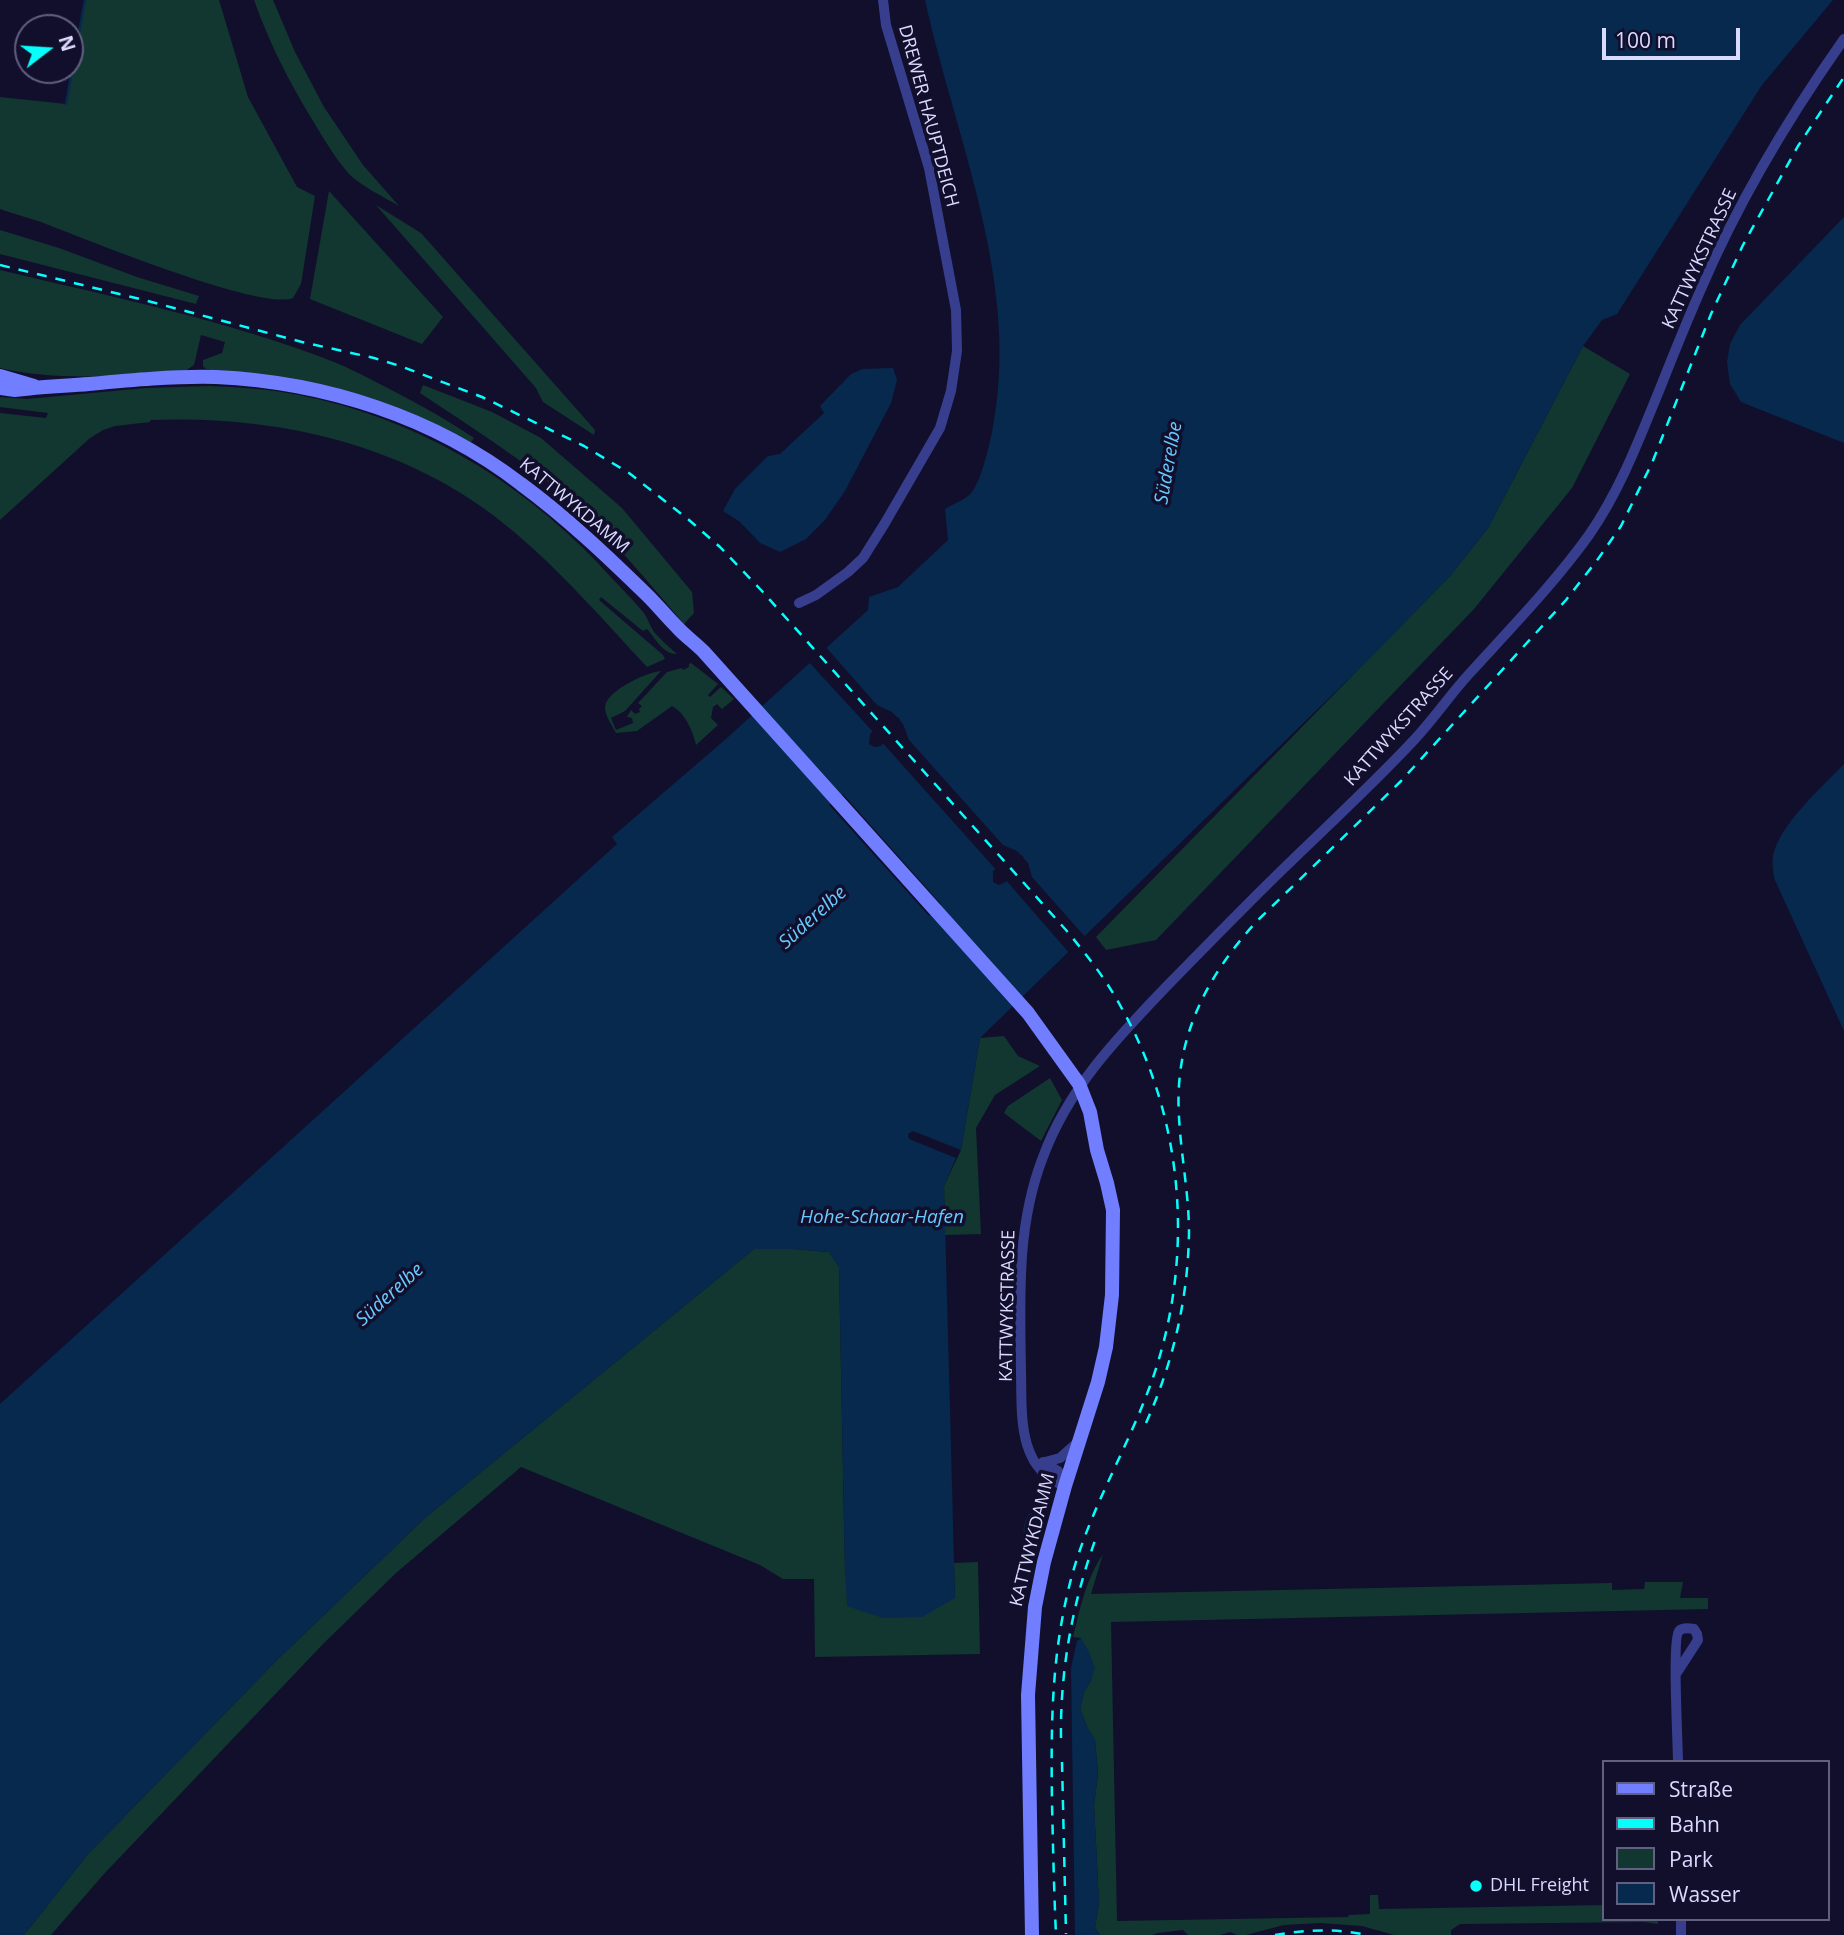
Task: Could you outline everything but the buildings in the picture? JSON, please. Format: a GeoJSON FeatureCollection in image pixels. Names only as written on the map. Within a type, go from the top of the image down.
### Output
{"type":"FeatureCollection","features":[{"type":"Feature","properties":{"kind":"main road","name":"KATTWYKDAMM"},"geometry":{"type":"LineString","coordinates":[[0,376],[39,387]]}},
{"type":"Feature","properties":{"kind":"main road","name":"KATTWYKDAMM"},"geometry":{"type":"LineString","coordinates":[[0,388],[15,390],[174,377],[251,380],[301,387],[374,406],[420,424],[465,447],[547,504],[649,597],[674,625],[704,652],[1020,1003],[1049,1043],[1068,1073],[1097,1150],[1112,1244],[1112,1295],[1106,1347],[1098,1381],[1065,1486],[1037,1598],[1028,1677],[1032,1935]]}},
{"type":"Feature","properties":{"kind":"street","name":"DREWER HAUPTDEICH"},"geometry":{"type":"LineString","coordinates":[[799,603],[816,595],[848,572],[863,558],[885,523],[940,428],[951,391],[957,351],[956,310],[929,168],[886,25],[883,0]]}},
{"type":"Feature","properties":{"kind":"street","name":"KATTWYKSTRASSE"},"geometry":{"type":"LineString","coordinates":[[1065,1486],[1055,1482],[1039,1469],[1040,1462],[1029,1451],[1024,1436],[1021,1255],[1028,1208],[1044,1154],[1069,1103],[1096,1064],[1140,1014],[1410,744],[1454,691],[1554,581],[1591,531],[1618,486],[1645,429],[1664,378],[1726,235],[1779,138],[1844,38]]}},
{"type":"Feature","properties":{"kind":"street"},"geometry":{"type":"LineString","coordinates":[[1040,1462],[1057,1460],[1081,1439]]}},
{"type":"Feature","properties":{"kind":"street"},"geometry":{"type":"LineString","coordinates":[[1676,1674],[1678,1760]]}},
{"type":"Feature","properties":{"kind":"green space"},"geometry":{"type":"Polygon","coordinates":[[[85,0],[219,0],[248,97],[297,187],[315,196],[301,284],[293,298],[275,299],[213,285],[0,209],[0,97],[66,104],[70,84],[84,84],[82,14],[85,0]]]}},
{"type":"Feature","properties":{"kind":"green space"},"geometry":{"type":"Polygon","coordinates":[[[254,0],[273,0],[295,52],[324,107],[363,165],[399,206],[354,178],[334,155],[288,77],[254,0]]]}},
{"type":"Feature","properties":{"kind":"green space"},"geometry":{"type":"Polygon","coordinates":[[[329,191],[443,317],[422,344],[310,299],[329,191]]]}},
{"type":"Feature","properties":{"kind":"green space"},"geometry":{"type":"Polygon","coordinates":[[[376,205],[421,233],[595,430],[594,435],[543,402],[536,388],[376,205]]]}},
{"type":"Feature","properties":{"kind":"green space"},"geometry":{"type":"Polygon","coordinates":[[[0,230],[199,296],[196,304],[0,254],[0,230]]]}},
{"type":"Feature","properties":{"kind":"green space"},"geometry":{"type":"Polygon","coordinates":[[[0,270],[169,310],[294,347],[358,373],[424,407],[474,438],[470,444],[405,412],[206,369],[203,360],[222,353],[225,342],[201,335],[194,365],[184,372],[69,376],[0,368],[0,270]]]}},
{"type":"Feature","properties":{"kind":"green space"},"geometry":{"type":"Polygon","coordinates":[[[1583,346],[1630,374],[1572,488],[1474,609],[1156,940],[1106,950],[1096,937],[1450,576],[1488,528],[1583,346]]]}},
{"type":"Feature","properties":{"kind":"green space"},"geometry":{"type":"Polygon","coordinates":[[[423,385],[492,412],[541,438],[622,508],[692,592],[694,613],[684,624],[584,513],[551,484],[420,393],[423,385]]]}},
{"type":"Feature","properties":{"kind":"green space"},"geometry":{"type":"Polygon","coordinates":[[[209,386],[276,391],[342,405],[423,436],[461,456],[498,478],[566,532],[633,600],[654,632],[677,654],[664,649],[647,629],[643,631],[601,597],[599,600],[663,655],[665,659],[647,667],[549,563],[474,501],[432,477],[388,457],[342,441],[295,430],[199,420],[150,420],[115,426],[90,438],[0,520],[0,413],[46,418],[48,413],[0,407],[0,397],[27,399],[146,388],[209,386]]]}},
{"type":"Feature","properties":{"kind":"green space"},"geometry":{"type":"Polygon","coordinates":[[[691,663],[718,684],[708,695],[710,697],[721,687],[734,699],[722,709],[717,704],[713,707],[711,718],[718,725],[696,745],[688,723],[672,706],[637,731],[616,733],[605,710],[612,695],[637,679],[661,671],[625,711],[611,718],[616,730],[633,723],[632,718],[627,717],[631,710],[635,714],[640,712],[642,706],[638,703],[667,672],[682,668],[683,670],[691,663]]]}},
{"type":"Feature","properties":{"kind":"green space"},"geometry":{"type":"Polygon","coordinates":[[[1004,1036],[1018,1056],[1040,1066],[995,1095],[976,1128],[981,1234],[945,1235],[944,1186],[961,1150],[980,1038],[1004,1036]]]}},
{"type":"Feature","properties":{"kind":"green space"},"geometry":{"type":"Polygon","coordinates":[[[1050,1078],[1062,1100],[1041,1141],[1004,1113],[1008,1106],[1050,1078]]]}},
{"type":"Feature","properties":{"kind":"green space"},"geometry":{"type":"Polygon","coordinates":[[[754,1249],[829,1252],[839,1267],[845,1573],[955,1598],[954,1563],[978,1562],[980,1654],[815,1657],[814,1579],[783,1579],[760,1565],[521,1467],[396,1573],[324,1643],[103,1875],[51,1935],[24,1935],[88,1854],[277,1660],[425,1518],[754,1249]]]}},
{"type":"Feature","properties":{"kind":"green space"},"geometry":{"type":"Polygon","coordinates":[[[1103,1554],[1091,1594],[1612,1583],[1612,1590],[1644,1589],[1645,1582],[1683,1582],[1680,1598],[1708,1598],[1708,1609],[1111,1622],[1117,1921],[1348,1917],[1370,1914],[1370,1895],[1378,1895],[1379,1909],[1602,1905],[1602,1921],[1658,1921],[1658,1924],[1460,1924],[1451,1930],[1451,1935],[1394,1935],[1362,1926],[1320,1923],[1284,1925],[1246,1935],[1230,1932],[1220,1935],[1188,1935],[1183,1930],[1152,1935],[1100,1935],[1095,1928],[1099,1903],[1094,1805],[1098,1774],[1095,1740],[1080,1709],[1084,1692],[1091,1681],[1081,1638],[1073,1637],[1081,1605],[1103,1554]]]}},
{"type":"Feature","properties":{"kind":"water"},"geometry":{"type":"Polygon","coordinates":[[[925,0],[1833,0],[1762,85],[1617,314],[1602,320],[1583,346],[1488,528],[1450,576],[1365,663],[980,1038],[961,1150],[913,1131],[908,1134],[909,1139],[956,1158],[944,1186],[955,1598],[922,1617],[883,1618],[847,1606],[839,1267],[829,1252],[754,1249],[425,1518],[277,1660],[88,1854],[24,1935],[0,1935],[0,1404],[617,844],[612,837],[727,738],[868,610],[869,597],[898,587],[948,540],[945,509],[972,492],[991,438],[999,377],[999,322],[981,214],[925,0]],[[895,716],[888,718],[870,734],[869,744],[874,747],[881,746],[901,723],[895,716]],[[1017,854],[993,871],[993,882],[999,885],[1004,883],[1021,867],[1023,856],[1017,854]]]}},
{"type":"Feature","properties":{"kind":"water"},"geometry":{"type":"Polygon","coordinates":[[[1844,217],[1844,443],[1741,402],[1730,384],[1727,362],[1730,344],[1740,325],[1844,217]]]}},
{"type":"Feature","properties":{"kind":"water"},"geometry":{"type":"Polygon","coordinates":[[[893,368],[897,380],[891,403],[845,491],[825,520],[806,539],[780,552],[760,543],[740,522],[723,511],[735,489],[768,456],[780,454],[824,413],[820,406],[851,374],[862,369],[893,368]]]}},
{"type":"Feature","properties":{"kind":"water"},"geometry":{"type":"Polygon","coordinates":[[[1844,764],[1844,1031],[1774,878],[1773,856],[1783,832],[1792,820],[1844,764]]]}},
{"type":"Feature","properties":{"kind":"water"},"geometry":{"type":"Polygon","coordinates":[[[1032,1513],[1040,1515],[1031,1557],[1028,1559],[1024,1546],[1024,1529],[1026,1518],[1032,1513]]]}},
{"type":"Feature","properties":{"kind":"water"},"geometry":{"type":"Polygon","coordinates":[[[1081,1638],[1095,1668],[1080,1709],[1095,1740],[1098,1774],[1094,1805],[1099,1903],[1095,1928],[1100,1935],[1075,1935],[1071,1668],[1077,1641],[1081,1638]]]}},
{"type":"Feature","properties":{"kind":"pier"},"geometry":{"type":"Polygon","coordinates":[[[824,645],[877,705],[892,712],[903,724],[909,740],[1003,845],[1017,851],[1028,863],[1032,877],[1087,939],[1071,955],[1004,878],[1019,865],[1020,859],[1013,859],[999,873],[880,740],[895,727],[896,720],[890,721],[875,734],[807,660],[824,645]]]}},
{"type":"Feature","properties":{"kind":"pier"},"geometry":{"type":"Polygon","coordinates":[[[843,794],[941,904],[929,916],[829,805],[843,794]]]}},
{"type":"Feature","properties":{"kind":"waterway"},"geometry":{"type":"LineString","coordinates":[[66,104],[85,0]]}},
{"type":"Feature","properties":{"kind":"railway"},"geometry":{"type":"LineString","coordinates":[[1146,1423],[1171,1354],[1186,1282],[1189,1218],[1180,1132],[1179,1088],[1182,1061],[1197,1010],[1223,964],[1257,921],[1401,781],[1566,600],[1621,526],[1652,463],[1711,314],[1743,245],[1798,146],[1844,77]]}},
{"type":"Feature","properties":{"kind":"railway"},"geometry":{"type":"LineString","coordinates":[[0,265],[400,366],[482,397],[584,446],[629,473],[720,547],[761,590],[1066,930],[1109,987],[1143,1051],[1159,1097],[1171,1145],[1177,1194],[1178,1242],[1174,1291],[1150,1386],[1085,1535],[1063,1614],[1055,1668],[1052,1721],[1056,1935]]}},
{"type":"Feature","properties":{"kind":"railway"},"geometry":{"type":"LineString","coordinates":[[1061,1738],[1063,1686],[1070,1635],[1081,1584],[1097,1535]]}},
{"type":"Feature","properties":{"kind":"railway"},"geometry":{"type":"LineString","coordinates":[[1062,1762],[1066,1934]]}},
{"type":"Feature","properties":{"kind":"railway"},"geometry":{"type":"LineString","coordinates":[[1275,1935],[1320,1930],[1366,1935]]}},
{"type":"Feature","properties":{"kind":"place","name":"DHL Freight"},"geometry":{"type":"Point","coordinates":[1476,1886]}},
{"type":"Feature","properties":{"kind":"water label","name":"Süderelbe"},"geometry":{"type":"Point","coordinates":[1169,463]}},
{"type":"Feature","properties":{"kind":"water label","name":"Süderelbe"},"geometry":{"type":"Point","coordinates":[813,918]}},
{"type":"Feature","properties":{"kind":"water label","name":"Hohe-Schaar-Hafen"},"geometry":{"type":"Point","coordinates":[882,1218]}},
{"type":"Feature","properties":{"kind":"water label","name":"Süderelbe"},"geometry":{"type":"Point","coordinates":[390,1295]}}]}
